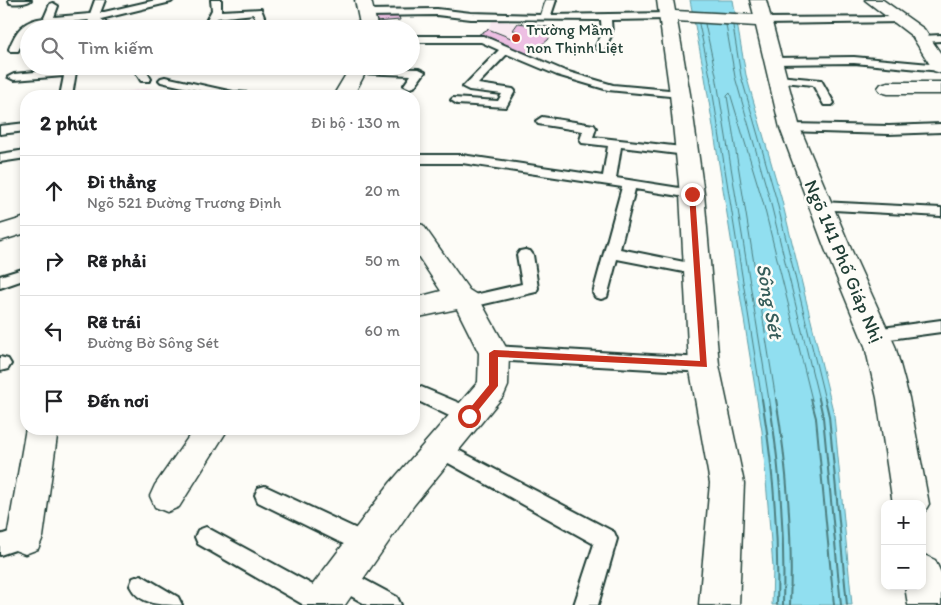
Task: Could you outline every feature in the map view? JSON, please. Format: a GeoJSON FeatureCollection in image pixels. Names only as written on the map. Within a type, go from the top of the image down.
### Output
{"type":"FeatureCollection","features":[{"type":"Feature","properties":{"kind":"street"},"geometry":{"type":"LineString","coordinates":[[873,0],[918,33],[941,68]]}},
{"type":"Feature","properties":{"kind":"street"},"geometry":{"type":"LineString","coordinates":[[719,605],[727,483],[704,365],[699,270],[672,11],[734,19],[761,10]]}},
{"type":"Feature","properties":{"kind":"street","name":"Ngõ 141 Phố Giáp Nhị"},"geometry":{"type":"LineString","coordinates":[[761,10],[790,128],[880,346],[893,398],[910,500]]}},
{"type":"Feature","properties":{"kind":"street"},"geometry":{"type":"LineString","coordinates":[[349,90],[356,75]]}},
{"type":"Feature","properties":{"kind":"street"},"geometry":{"type":"LineString","coordinates":[[888,88],[941,88]]}},
{"type":"Feature","properties":{"kind":"street"},"geometry":{"type":"LineString","coordinates":[[0,233],[20,227]]}},
{"type":"Feature","properties":{"kind":"street"},"geometry":{"type":"LineString","coordinates":[[329,596],[402,494],[493,386],[494,353],[463,299],[420,239]]}},
{"type":"Feature","properties":{"kind":"street"},"geometry":{"type":"LineString","coordinates":[[420,307],[463,299]]}},
{"type":"Feature","properties":{"kind":"street"},"geometry":{"type":"LineString","coordinates":[[13,541],[40,435]]}},
{"type":"Feature","properties":{"kind":"street"},"geometry":{"type":"LineString","coordinates":[[167,496],[208,435]]}},
{"type":"Feature","properties":{"kind":"street"},"geometry":{"type":"LineString","coordinates":[[925,590],[928,605]]}},
{"type":"Feature","properties":{"kind":"lane"},"geometry":{"type":"LineString","coordinates":[[13,1],[26,0]]}},
{"type":"Feature","properties":{"kind":"lane"},"geometry":{"type":"LineString","coordinates":[[99,20],[95,14],[100,0]]}},
{"type":"Feature","properties":{"kind":"lane"},"geometry":{"type":"LineString","coordinates":[[59,20],[96,18],[168,0]]}},
{"type":"Feature","properties":{"kind":"lane"},"geometry":{"type":"LineString","coordinates":[[211,20],[217,10],[216,0]]}},
{"type":"Feature","properties":{"kind":"lane"},"geometry":{"type":"LineString","coordinates":[[545,18],[551,0]]}},
{"type":"Feature","properties":{"kind":"lane"},"geometry":{"type":"LineString","coordinates":[[48,20],[53,6]]}},
{"type":"Feature","properties":{"kind":"lane"},"geometry":{"type":"LineString","coordinates":[[761,10],[900,20]]}},
{"type":"Feature","properties":{"kind":"lane"},"geometry":{"type":"LineString","coordinates":[[214,15],[258,11],[260,20]]}},
{"type":"Feature","properties":{"kind":"lane"},"geometry":{"type":"LineString","coordinates":[[367,16],[437,12],[471,16],[545,18],[606,17],[672,11]]}},
{"type":"Feature","properties":{"kind":"lane"},"geometry":{"type":"LineString","coordinates":[[600,48],[607,34],[606,17]]}},
{"type":"Feature","properties":{"kind":"lane"},"geometry":{"type":"LineString","coordinates":[[14,49],[20,34]]}},
{"type":"Feature","properties":{"kind":"lane"},"geometry":{"type":"LineString","coordinates":[[922,39],[941,38]]}},
{"type":"Feature","properties":{"kind":"lane"},"geometry":{"type":"LineString","coordinates":[[420,39],[483,39],[561,73],[612,88],[680,94]]}},
{"type":"Feature","properties":{"kind":"lane"},"geometry":{"type":"LineString","coordinates":[[457,100],[502,105],[509,91],[469,87],[506,49]]}},
{"type":"Feature","properties":{"kind":"lane"},"geometry":{"type":"LineString","coordinates":[[776,70],[854,60],[941,68]]}},
{"type":"Feature","properties":{"kind":"lane"},"geometry":{"type":"LineString","coordinates":[[776,70],[817,82],[828,103]]}},
{"type":"Feature","properties":{"kind":"lane"},"geometry":{"type":"LineString","coordinates":[[14,77],[28,75]]}},
{"type":"Feature","properties":{"kind":"lane"},"geometry":{"type":"LineString","coordinates":[[67,90],[70,75]]}},
{"type":"Feature","properties":{"kind":"lane"},"geometry":{"type":"LineString","coordinates":[[410,85],[417,75]]}},
{"type":"Feature","properties":{"kind":"lane"},"geometry":{"type":"LineString","coordinates":[[165,80],[210,90]]}},
{"type":"Feature","properties":{"kind":"lane"},"geometry":{"type":"LineString","coordinates":[[7,118],[20,117]]}},
{"type":"Feature","properties":{"kind":"lane"},"geometry":{"type":"LineString","coordinates":[[542,121],[590,128],[586,140],[686,151]]}},
{"type":"Feature","properties":{"kind":"lane"},"geometry":{"type":"LineString","coordinates":[[0,130],[20,128]]}},
{"type":"Feature","properties":{"kind":"lane"},"geometry":{"type":"LineString","coordinates":[[790,128],[889,130],[941,128]]}},
{"type":"Feature","properties":{"kind":"lane"},"geometry":{"type":"LineString","coordinates":[[609,182],[614,143]]}},
{"type":"Feature","properties":{"kind":"lane"},"geometry":{"type":"LineString","coordinates":[[0,158],[20,155]]}},
{"type":"Feature","properties":{"kind":"lane"},"geometry":{"type":"LineString","coordinates":[[420,158],[462,159],[629,186],[692,194]]}},
{"type":"Feature","properties":{"kind":"lane"},"geometry":{"type":"LineString","coordinates":[[601,293],[629,186]]}},
{"type":"Feature","properties":{"kind":"lane"},"geometry":{"type":"LineString","coordinates":[[821,206],[941,212]]}},
{"type":"Feature","properties":{"kind":"lane"},"geometry":{"type":"LineString","coordinates":[[612,253],[699,270]]}},
{"type":"Feature","properties":{"kind":"lane"},"geometry":{"type":"LineString","coordinates":[[463,299],[530,288],[525,255]]}},
{"type":"Feature","properties":{"kind":"lane"},"geometry":{"type":"LineString","coordinates":[[0,282],[20,275]]}},
{"type":"Feature","properties":{"kind":"lane"},"geometry":{"type":"LineString","coordinates":[[875,335],[941,326]]}},
{"type":"Feature","properties":{"kind":"lane"},"geometry":{"type":"LineString","coordinates":[[494,353],[704,365]]}},
{"type":"Feature","properties":{"kind":"lane"},"geometry":{"type":"LineString","coordinates":[[420,394],[469,416]]}},
{"type":"Feature","properties":{"kind":"lane"},"geometry":{"type":"LineString","coordinates":[[441,449],[606,539],[586,605]]}},
{"type":"Feature","properties":{"kind":"lane"},"geometry":{"type":"LineString","coordinates":[[265,495],[366,544]]}},
{"type":"Feature","properties":{"kind":"lane"},"geometry":{"type":"LineString","coordinates":[[206,537],[329,596],[389,605]]}},
{"type":"Feature","properties":{"kind":"lane"},"geometry":{"type":"LineString","coordinates":[[141,586],[170,605]]}},
{"type":"Feature","properties":{"kind":"shaded area","name":"Trường Mầm non Thịnh Liệt"},"geometry":{"type":"Polygon","coordinates":[[[493,20],[555,28],[548,40],[527,56],[476,36],[488,29],[493,20]]]}},
{"type":"Feature","properties":{"kind":"shaded area"},"geometry":{"type":"Polygon","coordinates":[[[149,88],[157,90],[136,90],[149,88]]]}},
{"type":"Feature","properties":{"kind":"water","name":"Sông Sét"},"geometry":{"type":"Polygon","coordinates":[[[690,0],[733,0],[746,75],[781,197],[834,415],[852,605],[772,605],[773,567],[762,431],[705,77],[690,0]]]}},
{"type":"Feature","properties":{"kind":"building"},"geometry":{"type":"Polygon","coordinates":[[[398,13],[400,20],[376,20],[375,15],[398,13]]]}},
{"type":"Feature","properties":{"kind":"building","name":"Trường Mầm non Thịnh Liệt"},"geometry":{"type":"Polygon","coordinates":[[[518,23],[555,28],[548,40],[527,56],[476,36],[488,29],[511,38],[519,32],[513,30],[518,23]]]}},
{"type":"Feature","properties":{"kind":"place","name":"Trường Mầm non Thịnh Liệt"},"geometry":{"type":"Point","coordinates":[516,38]}},
{"type":"Feature","properties":{"kind":"route"},"geometry":{"type":"LineString","coordinates":[[469,416],[493,386],[494,353],[704,365],[699,270],[692,194]]}}]}
